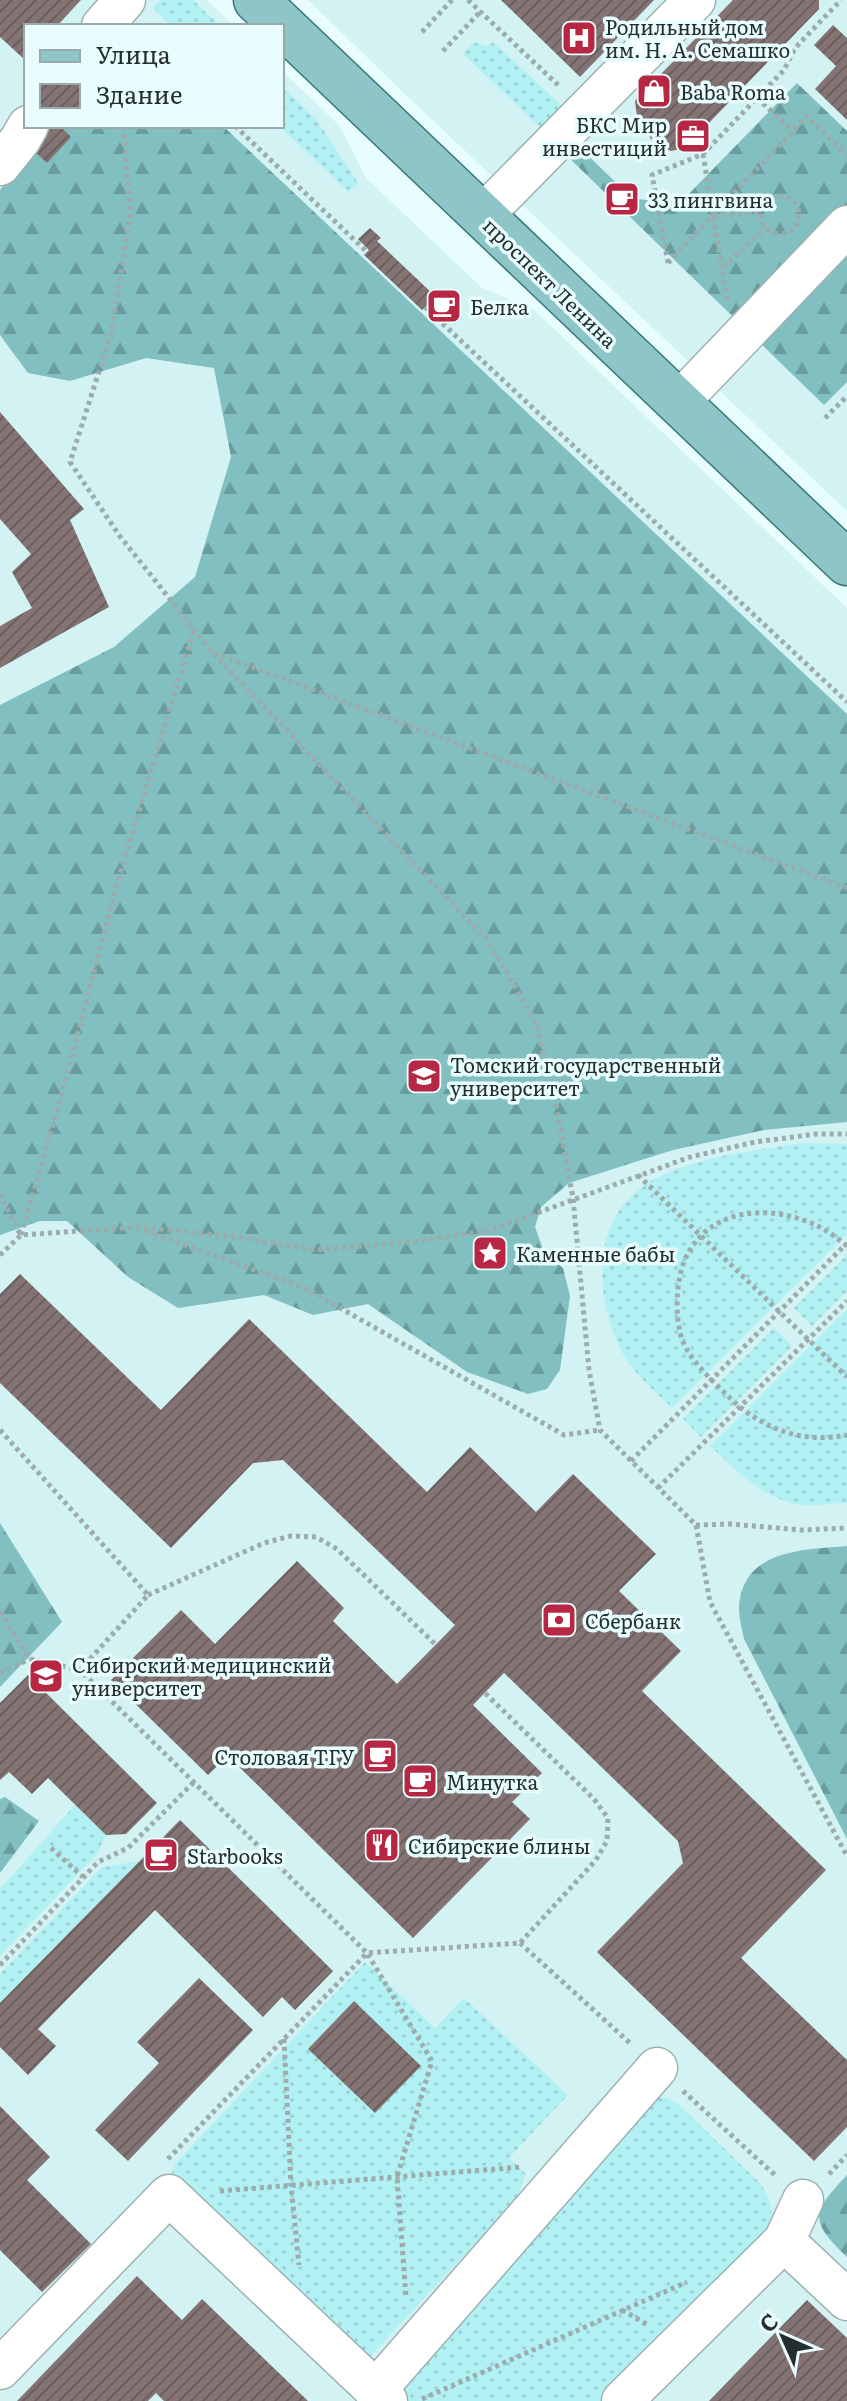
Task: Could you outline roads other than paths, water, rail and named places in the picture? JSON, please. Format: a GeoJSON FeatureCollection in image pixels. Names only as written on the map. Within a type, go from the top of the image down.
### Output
{"type":"FeatureCollection","features":[{"type":"Feature","properties":{"kind":"main road","name":"проспект Ленина"},"geometry":{"type":"LineString","coordinates":[[256,0],[281,24]]}},
{"type":"Feature","properties":{"kind":"main road","name":"проспект Ленина"},"geometry":{"type":"LineString","coordinates":[[284,27],[847,563]]}},
{"type":"Feature","properties":{"kind":"lane"},"geometry":{"type":"LineString","coordinates":[[104,24],[125,0]]}},
{"type":"Feature","properties":{"kind":"lane"},"geometry":{"type":"LineString","coordinates":[[482,216],[695,0]]}},
{"type":"Feature","properties":{"kind":"lane"},"geometry":{"type":"LineString","coordinates":[[0,165],[27,128]]}},
{"type":"Feature","properties":{"kind":"lane"},"geometry":{"type":"LineString","coordinates":[[678,403],[847,226]]}},
{"type":"Feature","properties":{"kind":"lane"},"geometry":{"type":"LineString","coordinates":[[0,2369],[169,2195],[381,2396],[410,2350],[657,2068]]}},
{"type":"Feature","properties":{"kind":"lane"},"geometry":{"type":"LineString","coordinates":[[622,2401],[784,2241],[803,2200]]}},
{"type":"Feature","properties":{"kind":"lane"},"geometry":{"type":"LineString","coordinates":[[784,2241],[847,2300]]}},
{"type":"Feature","properties":{"kind":"place","name":"Родильный дом им. Н. А. Семашко"},"geometry":{"type":"Point","coordinates":[579,38]}},
{"type":"Feature","properties":{"kind":"place","name":"Baba Roma"},"geometry":{"type":"Point","coordinates":[654,91]}},
{"type":"Feature","properties":{"kind":"place","name":"БКС Мир инвестиций"},"geometry":{"type":"Point","coordinates":[693,136]}},
{"type":"Feature","properties":{"kind":"place","name":"33 пингвина"},"geometry":{"type":"Point","coordinates":[622,199]}},
{"type":"Feature","properties":{"kind":"place","name":"Белка"},"geometry":{"type":"Point","coordinates":[444,306]}},
{"type":"Feature","properties":{"kind":"place","name":"Томский государственный университет"},"geometry":{"type":"Point","coordinates":[424,1076]}},
{"type":"Feature","properties":{"kind":"place","name":"Каменные бабы"},"geometry":{"type":"Point","coordinates":[490,1253]}},
{"type":"Feature","properties":{"kind":"place","name":"Сбербанк"},"geometry":{"type":"Point","coordinates":[559,1620]}},
{"type":"Feature","properties":{"kind":"place","name":"Сибирский медицинский университет"},"geometry":{"type":"Point","coordinates":[46,1676]}},
{"type":"Feature","properties":{"kind":"place","name":"Столовая ТГУ"},"geometry":{"type":"Point","coordinates":[380,1756]}},
{"type":"Feature","properties":{"kind":"place","name":"Минутка"},"geometry":{"type":"Point","coordinates":[420,1781]}},
{"type":"Feature","properties":{"kind":"place","name":"Сибирские блины"},"geometry":{"type":"Point","coordinates":[382,1845]}},
{"type":"Feature","properties":{"kind":"place","name":"Starbooks"},"geometry":{"type":"Point","coordinates":[161,1855]}}]}
